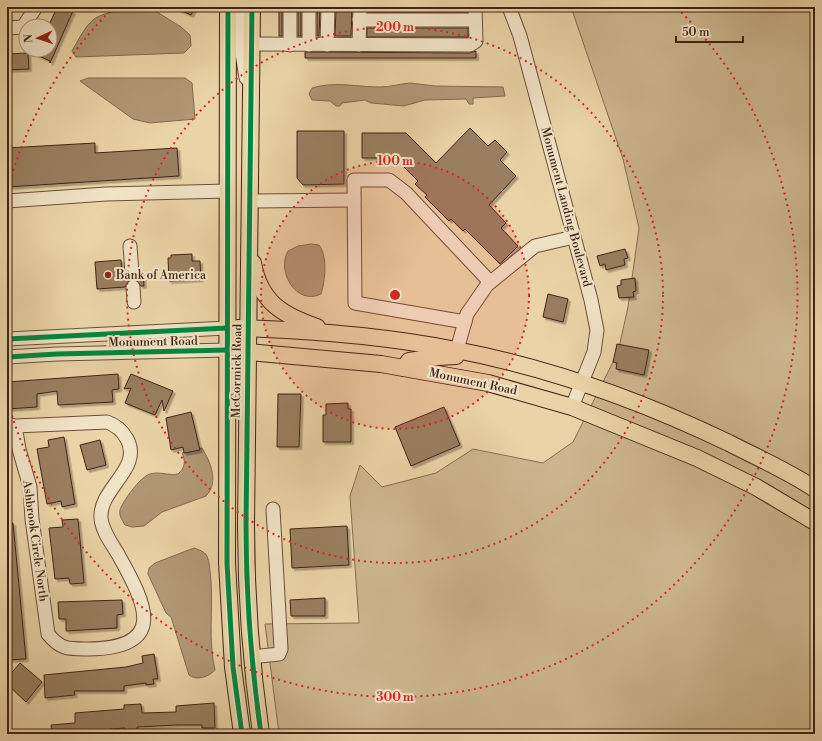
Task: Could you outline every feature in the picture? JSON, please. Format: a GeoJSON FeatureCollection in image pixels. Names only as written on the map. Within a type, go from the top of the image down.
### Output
{"type":"FeatureCollection","features":[{"type":"Feature","properties":{"kind":"main road","name":"McCormick Road"},"geometry":{"type":"LineString","coordinates":[[228,7],[227,555],[233,667],[242,734]]}},
{"type":"Feature","properties":{"kind":"main road","name":"McCormick Road"},"geometry":{"type":"LineString","coordinates":[[252,7],[247,352],[246,562],[251,657],[261,734]]}},
{"type":"Feature","properties":{"kind":"main road"},"geometry":{"type":"LineString","coordinates":[[249,246],[255,274],[265,294],[278,310],[299,321],[337,334]]}},
{"type":"Feature","properties":{"kind":"main road","name":"Monument Road"},"geometry":{"type":"LineString","coordinates":[[227,328],[337,334],[403,341],[493,358],[581,382],[617,394],[701,430],[759,458],[815,489]]}},
{"type":"Feature","properties":{"kind":"main road","name":"Monument Road"},"geometry":{"type":"LineString","coordinates":[[227,350],[358,361],[404,368],[488,383],[572,407],[697,458],[756,487],[815,522]]}},
{"type":"Feature","properties":{"kind":"main road"},"geometry":{"type":"LineString","coordinates":[[404,368],[410,361],[437,357],[493,358]]}},
{"type":"Feature","properties":{"kind":"main road"},"geometry":{"type":"LineString","coordinates":[[227,555],[232,562],[234,577],[238,641],[243,652],[251,657]]}},
{"type":"Feature","properties":{"kind":"main road"},"geometry":{"type":"LineString","coordinates":[[233,667],[243,674],[245,680],[254,734]]}},
{"type":"Feature","properties":{"kind":"street"},"geometry":{"type":"LineString","coordinates":[[7,28],[23,27],[36,7]]}},
{"type":"Feature","properties":{"kind":"street"},"geometry":{"type":"LineString","coordinates":[[240,7],[241,47],[250,102]]}},
{"type":"Feature","properties":{"kind":"street"},"geometry":{"type":"LineString","coordinates":[[290,7],[290,45]]}},
{"type":"Feature","properties":{"kind":"street"},"geometry":{"type":"LineString","coordinates":[[309,7],[309,45]]}},
{"type":"Feature","properties":{"kind":"street"},"geometry":{"type":"LineString","coordinates":[[327,44],[328,7]]}},
{"type":"Feature","properties":{"kind":"street","name":"Monument Landing Boulevard"},"geometry":{"type":"LineString","coordinates":[[509,7],[520,36],[591,300],[596,330],[594,352],[572,407]]}},
{"type":"Feature","properties":{"kind":"street"},"geometry":{"type":"LineString","coordinates":[[252,44],[290,45],[472,44],[476,41],[475,13],[360,13],[359,44]]}},
{"type":"Feature","properties":{"kind":"street"},"geometry":{"type":"LineString","coordinates":[[465,322],[355,303],[354,180],[389,180],[406,193],[490,282]]}},
{"type":"Feature","properties":{"kind":"street"},"geometry":{"type":"LineString","coordinates":[[7,201],[106,194],[228,191]]}},
{"type":"Feature","properties":{"kind":"street"},"geometry":{"type":"LineString","coordinates":[[249,201],[354,200]]}},
{"type":"Feature","properties":{"kind":"street"},"geometry":{"type":"LineString","coordinates":[[457,350],[468,314],[490,282],[535,246],[574,237]]}},
{"type":"Feature","properties":{"kind":"street"},"geometry":{"type":"LineString","coordinates":[[130,246],[132,273]]}},
{"type":"Feature","properties":{"kind":"street"},"geometry":{"type":"LineString","coordinates":[[133,287],[134,302]]}},
{"type":"Feature","properties":{"kind":"street","name":"Monument Road"},"geometry":{"type":"LineString","coordinates":[[7,339],[227,328]]}},
{"type":"Feature","properties":{"kind":"street","name":"Monument Road"},"geometry":{"type":"LineString","coordinates":[[7,357],[57,354],[227,350]]}},
{"type":"Feature","properties":{"kind":"street","name":"Ashbrook Circle North"},"geometry":{"type":"LineString","coordinates":[[107,422],[115,425],[124,433],[130,447],[129,463],[106,497],[101,518],[107,536],[144,610],[144,624],[141,630],[134,639],[124,645],[100,649],[64,648],[55,642],[48,634],[32,519],[30,487],[11,425],[107,422]]}},
{"type":"Feature","properties":{"kind":"street"},"geometry":{"type":"LineString","coordinates":[[251,657],[279,654],[281,649],[273,509]]}},
{"type":"Feature","properties":{"kind":"shaded area"},"geometry":{"type":"Polygon","coordinates":[[[133,7],[149,7],[181,27],[190,35],[191,46],[184,53],[76,57],[72,51],[85,30],[95,18],[101,15],[133,7]]]}},
{"type":"Feature","properties":{"kind":"shaded area"},"geometry":{"type":"Polygon","coordinates":[[[571,7],[815,7],[815,734],[279,734],[265,624],[359,623],[350,496],[360,465],[382,487],[436,473],[473,449],[543,463],[573,442],[618,352],[628,307],[639,228],[623,159],[571,7]]]}},
{"type":"Feature","properties":{"kind":"shaded area"},"geometry":{"type":"Polygon","coordinates":[[[88,78],[185,78],[192,83],[195,119],[150,123],[133,119],[80,81],[88,78]]]}},
{"type":"Feature","properties":{"kind":"shaded area"},"geometry":{"type":"Polygon","coordinates":[[[410,83],[435,86],[503,87],[505,96],[473,98],[473,104],[469,104],[466,99],[425,100],[404,106],[371,103],[365,100],[342,103],[340,106],[336,106],[330,101],[312,100],[309,94],[312,88],[329,85],[388,87],[410,83]]]}},
{"type":"Feature","properties":{"kind":"shaded area"},"geometry":{"type":"Polygon","coordinates":[[[311,244],[319,245],[325,262],[324,283],[321,294],[312,296],[304,295],[291,285],[285,268],[285,259],[288,251],[298,246],[311,244]]]}},
{"type":"Feature","properties":{"kind":"shaded area"},"geometry":{"type":"Polygon","coordinates":[[[202,448],[211,466],[213,479],[210,491],[206,496],[162,512],[144,526],[132,527],[125,525],[120,516],[121,506],[142,479],[153,473],[178,474],[184,464],[182,453],[202,448]]]}},
{"type":"Feature","properties":{"kind":"shaded area"},"geometry":{"type":"Polygon","coordinates":[[[194,548],[206,554],[208,559],[211,581],[212,648],[215,670],[206,676],[199,678],[189,675],[171,617],[166,613],[148,574],[149,568],[155,563],[194,548]]]}},
{"type":"Feature","properties":{"kind":"building"},"geometry":{"type":"Polygon","coordinates":[[[57,7],[64,7],[73,11],[58,45],[58,18],[52,18],[57,7]]]}},
{"type":"Feature","properties":{"kind":"building"},"geometry":{"type":"Polygon","coordinates":[[[173,7],[195,7],[191,15],[173,7]]]}},
{"type":"Feature","properties":{"kind":"building"},"geometry":{"type":"Polygon","coordinates":[[[279,7],[282,7],[282,36],[279,36],[279,7]]]}},
{"type":"Feature","properties":{"kind":"building"},"geometry":{"type":"Polygon","coordinates":[[[298,7],[301,7],[301,36],[298,36],[298,7]]]}},
{"type":"Feature","properties":{"kind":"building"},"geometry":{"type":"Polygon","coordinates":[[[317,7],[320,7],[319,36],[317,36],[317,7]]]}},
{"type":"Feature","properties":{"kind":"building"},"geometry":{"type":"Polygon","coordinates":[[[336,7],[352,7],[351,36],[335,36],[336,7]]]}},
{"type":"Feature","properties":{"kind":"building"},"geometry":{"type":"Polygon","coordinates":[[[368,7],[467,7],[467,12],[368,12],[368,7]]]}},
{"type":"Feature","properties":{"kind":"building"},"geometry":{"type":"Polygon","coordinates":[[[367,28],[468,28],[468,37],[367,37],[367,28]]]}},
{"type":"Feature","properties":{"kind":"building"},"geometry":{"type":"Polygon","coordinates":[[[476,51],[476,58],[305,58],[305,52],[470,53],[476,51]]]}},
{"type":"Feature","properties":{"kind":"building"},"geometry":{"type":"Polygon","coordinates":[[[18,53],[18,58],[28,58],[29,69],[7,70],[7,54],[18,53]]]}},
{"type":"Feature","properties":{"kind":"building"},"geometry":{"type":"Polygon","coordinates":[[[43,58],[52,58],[50,63],[50,61],[43,58]]]}},
{"type":"Feature","properties":{"kind":"building"},"geometry":{"type":"Polygon","coordinates":[[[470,128],[488,146],[495,140],[507,152],[500,160],[516,176],[489,205],[506,223],[501,228],[518,246],[500,264],[465,229],[463,231],[451,219],[449,221],[425,197],[427,195],[415,184],[418,181],[395,158],[362,158],[362,133],[406,133],[436,163],[470,128]]]}},
{"type":"Feature","properties":{"kind":"building"},"geometry":{"type":"Polygon","coordinates":[[[297,131],[344,131],[344,184],[303,185],[297,178],[297,131]]]}},
{"type":"Feature","properties":{"kind":"building"},"geometry":{"type":"Polygon","coordinates":[[[95,143],[95,153],[177,148],[179,176],[7,187],[7,148],[95,143]]]}},
{"type":"Feature","properties":{"kind":"building"},"geometry":{"type":"Polygon","coordinates":[[[625,249],[628,258],[624,259],[625,265],[606,270],[605,264],[600,266],[597,256],[625,249]]]}},
{"type":"Feature","properties":{"kind":"building"},"geometry":{"type":"Polygon","coordinates":[[[192,254],[192,261],[200,261],[201,279],[169,281],[168,258],[171,258],[171,255],[192,254]]]}},
{"type":"Feature","properties":{"kind":"building"},"geometry":{"type":"Polygon","coordinates":[[[121,260],[122,273],[124,273],[129,280],[125,287],[97,289],[95,262],[121,260]]]}},
{"type":"Feature","properties":{"kind":"building"},"geometry":{"type":"Polygon","coordinates":[[[140,272],[143,272],[144,286],[141,286],[136,280],[140,272]]]}},
{"type":"Feature","properties":{"kind":"building"},"geometry":{"type":"Polygon","coordinates":[[[635,278],[636,291],[633,292],[634,297],[619,298],[617,286],[621,285],[621,280],[635,278]]]}},
{"type":"Feature","properties":{"kind":"building"},"geometry":{"type":"Polygon","coordinates":[[[548,294],[568,299],[563,322],[543,317],[548,294]]]}},
{"type":"Feature","properties":{"kind":"building"},"geometry":{"type":"Polygon","coordinates":[[[617,344],[649,350],[644,375],[616,369],[617,363],[613,362],[617,344]]]}},
{"type":"Feature","properties":{"kind":"building"},"geometry":{"type":"Polygon","coordinates":[[[118,374],[119,389],[112,390],[113,402],[58,405],[57,391],[37,394],[37,407],[7,409],[7,382],[118,374]]]}},
{"type":"Feature","properties":{"kind":"building"},"geometry":{"type":"Polygon","coordinates":[[[131,374],[173,391],[164,411],[162,400],[155,415],[125,403],[131,388],[124,389],[131,374]]]}},
{"type":"Feature","properties":{"kind":"building"},"geometry":{"type":"Polygon","coordinates":[[[278,394],[301,394],[299,447],[277,447],[278,394]]]}},
{"type":"Feature","properties":{"kind":"building"},"geometry":{"type":"Polygon","coordinates":[[[348,403],[348,409],[351,409],[351,442],[323,442],[323,415],[326,415],[326,404],[348,403]]]}},
{"type":"Feature","properties":{"kind":"building"},"geometry":{"type":"Polygon","coordinates":[[[444,407],[460,445],[411,466],[395,427],[444,407]]]}},
{"type":"Feature","properties":{"kind":"building"},"geometry":{"type":"Polygon","coordinates":[[[191,412],[200,450],[184,453],[183,447],[171,450],[166,418],[191,412]]]}},
{"type":"Feature","properties":{"kind":"building"},"geometry":{"type":"Polygon","coordinates":[[[64,437],[75,504],[62,507],[61,501],[47,504],[37,449],[49,447],[48,440],[64,437]]]}},
{"type":"Feature","properties":{"kind":"building"},"geometry":{"type":"Polygon","coordinates":[[[100,440],[106,465],[87,470],[80,445],[100,440]]]}},
{"type":"Feature","properties":{"kind":"building"},"geometry":{"type":"Polygon","coordinates":[[[78,519],[84,583],[70,584],[69,578],[55,579],[49,528],[63,527],[62,520],[78,519]]]}},
{"type":"Feature","properties":{"kind":"building"},"geometry":{"type":"Polygon","coordinates":[[[7,523],[13,523],[26,659],[7,660],[7,523]]]}},
{"type":"Feature","properties":{"kind":"building"},"geometry":{"type":"Polygon","coordinates":[[[347,526],[349,565],[292,568],[290,529],[347,526]]]}},
{"type":"Feature","properties":{"kind":"building"},"geometry":{"type":"Polygon","coordinates":[[[325,598],[325,616],[291,616],[290,600],[325,598]]]}},
{"type":"Feature","properties":{"kind":"building"},"geometry":{"type":"Polygon","coordinates":[[[122,600],[123,614],[117,615],[117,628],[66,631],[66,619],[59,619],[58,602],[122,600]]]}},
{"type":"Feature","properties":{"kind":"building"},"geometry":{"type":"Polygon","coordinates":[[[154,654],[158,679],[153,679],[154,684],[146,685],[146,683],[124,686],[124,691],[74,691],[75,695],[45,698],[44,675],[126,667],[143,663],[142,656],[154,654]]]}},
{"type":"Feature","properties":{"kind":"building"},"geometry":{"type":"Polygon","coordinates":[[[20,663],[42,682],[26,702],[7,684],[7,678],[20,663]]]}},
{"type":"Feature","properties":{"kind":"building"},"geometry":{"type":"Polygon","coordinates":[[[214,703],[215,728],[202,728],[202,725],[177,725],[137,727],[138,733],[125,734],[125,728],[110,729],[110,734],[102,734],[102,730],[86,731],[87,734],[52,734],[51,725],[75,723],[75,713],[124,709],[124,705],[141,704],[142,713],[176,712],[176,706],[214,703]]]}},
{"type":"Feature","properties":{"kind":"cycle path"},"geometry":{"type":"LineString","coordinates":[[228,7],[227,563],[233,667],[242,734]]}},
{"type":"Feature","properties":{"kind":"cycle path"},"geometry":{"type":"LineString","coordinates":[[252,7],[246,551],[254,682],[261,734]]}},
{"type":"Feature","properties":{"kind":"cycle path"},"geometry":{"type":"LineString","coordinates":[[7,339],[227,328]]}},
{"type":"Feature","properties":{"kind":"cycle path"},"geometry":{"type":"LineString","coordinates":[[7,357],[57,354],[227,350]]}},
{"type":"Feature","properties":{"kind":"place","name":"Bank of America"},"geometry":{"type":"Point","coordinates":[108,275]}}]}
